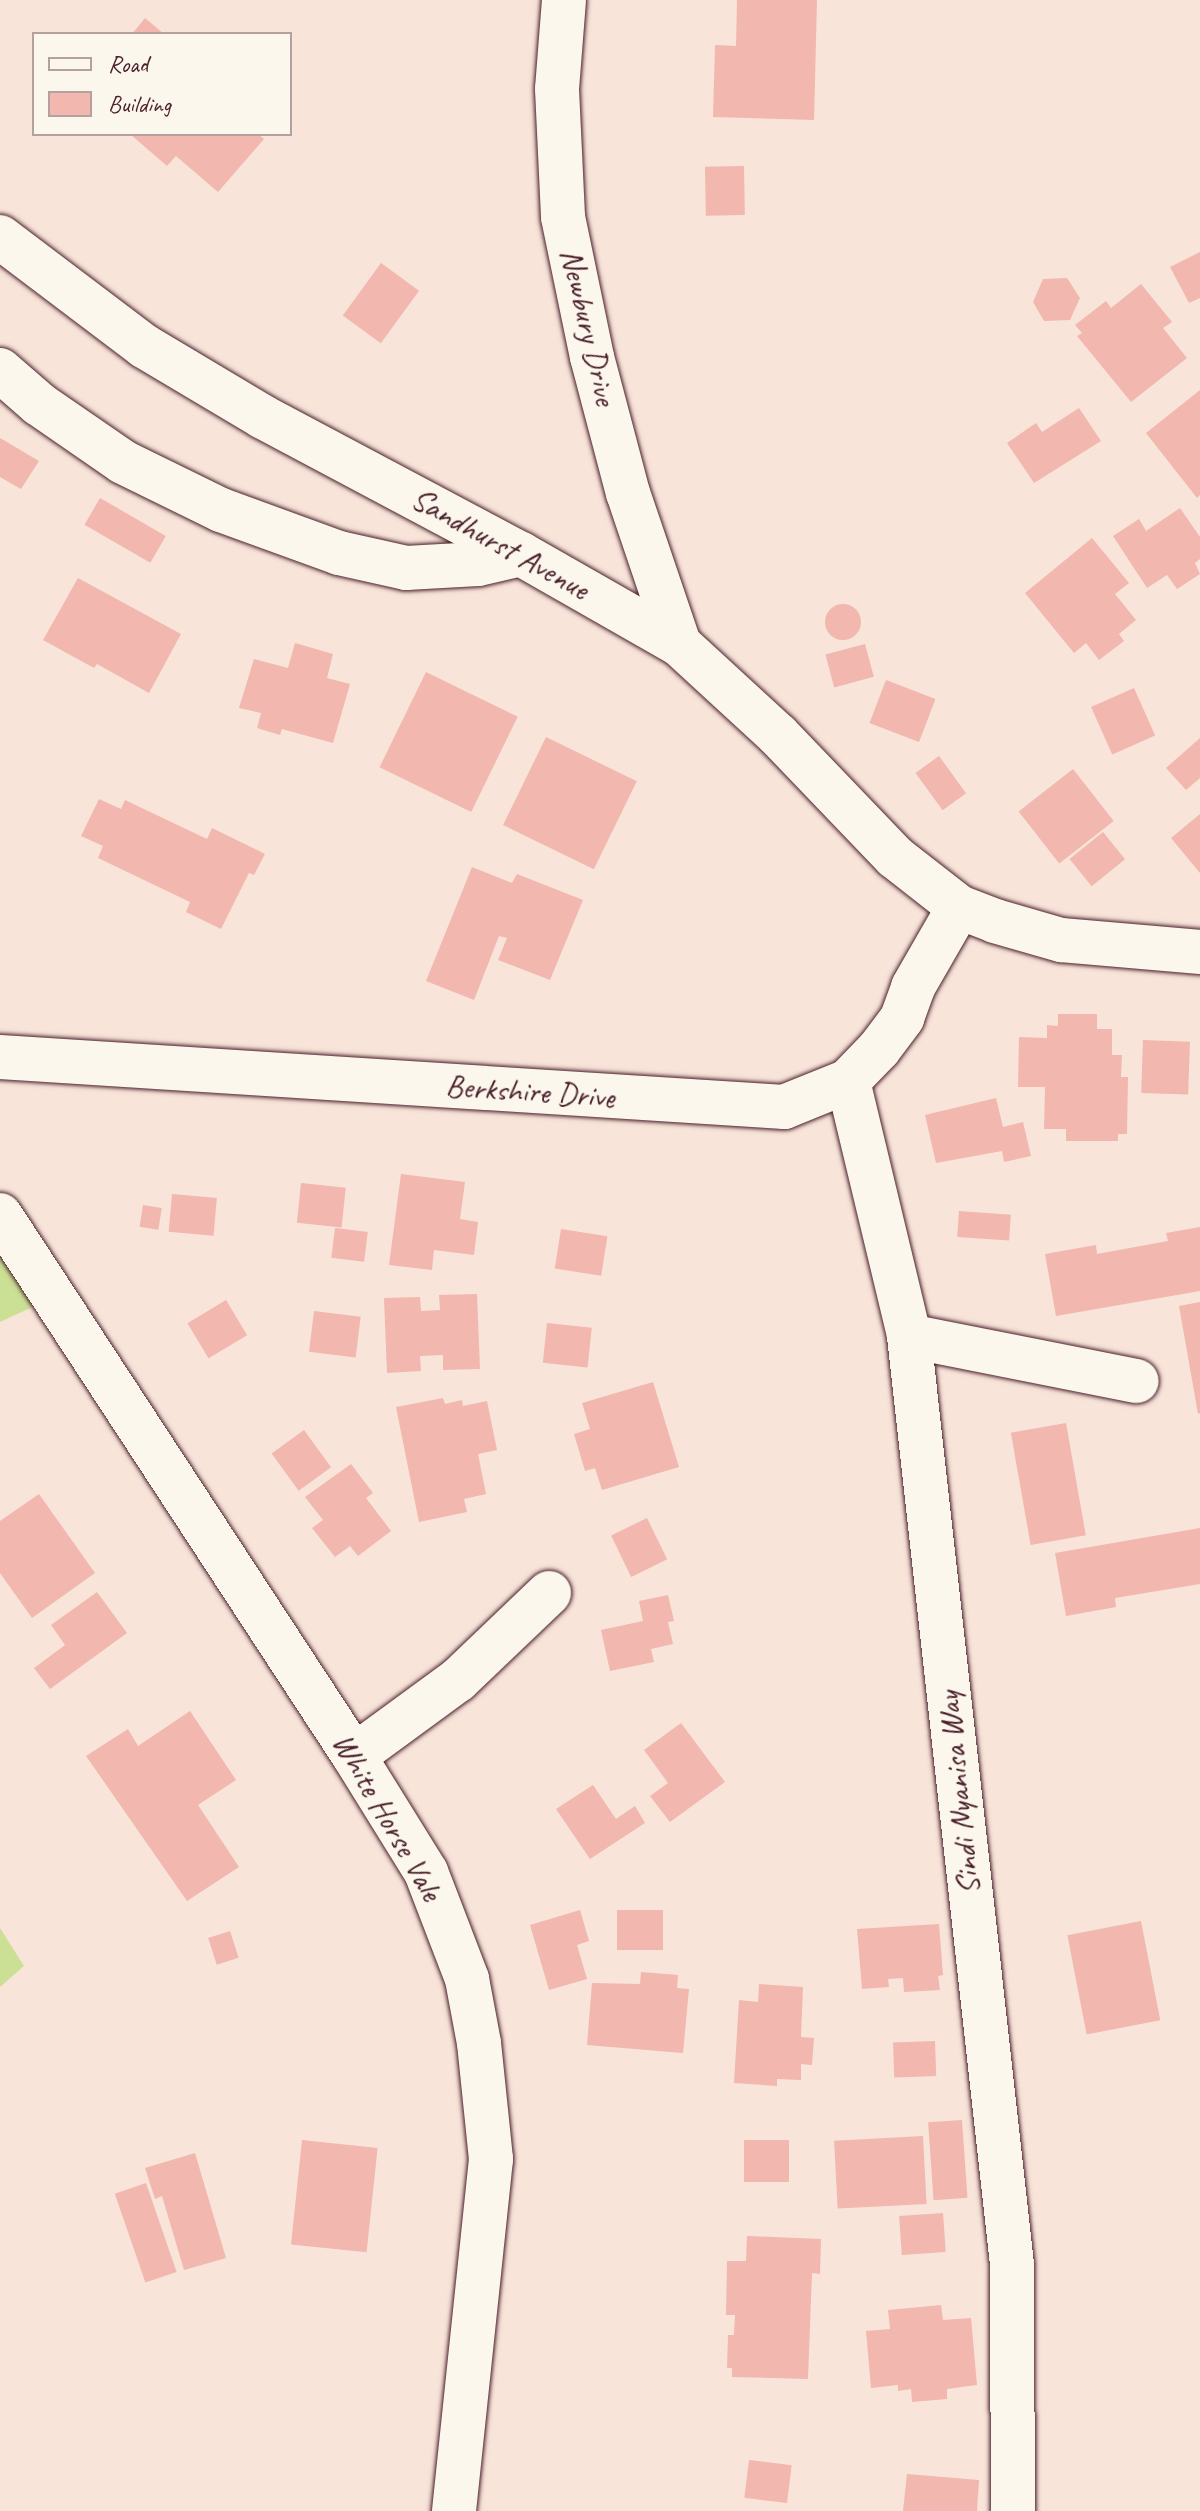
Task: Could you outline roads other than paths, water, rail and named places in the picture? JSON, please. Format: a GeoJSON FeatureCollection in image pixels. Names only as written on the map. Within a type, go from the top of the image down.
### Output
{"type":"FeatureCollection","features":[{"type":"Feature","properties":{"kind":"street","name":"Newbury Drive"},"geometry":{"type":"LineString","coordinates":[[564,0],[557,89],[563,217],[592,357],[628,493],[679,644]]}},
{"type":"Feature","properties":{"kind":"street","name":"Sandhurst Avenue"},"geometry":{"type":"LineString","coordinates":[[0,237],[144,346],[263,417],[521,554],[679,644],[778,735],[895,857],[959,907],[1061,940],[1200,952]]}},
{"type":"Feature","properties":{"kind":"street"},"geometry":{"type":"LineString","coordinates":[[0,370],[39,404],[123,462],[221,510],[339,553],[406,568],[478,564],[521,554]]}},
{"type":"Feature","properties":{"kind":"street","name":"Berkshire Drive"},"geometry":{"type":"LineString","coordinates":[[0,1057],[784,1107],[848,1081],[902,1018],[913,987],[959,907]]}},
{"type":"Feature","properties":{"kind":"street","name":"Sindi Nyanisa Way"},"geometry":{"type":"LineString","coordinates":[[848,1081],[909,1336],[1012,2265],[1013,2511]]}},
{"type":"Feature","properties":{"kind":"street","name":"White Horse Vale"},"geometry":{"type":"LineString","coordinates":[[0,1215],[354,1756],[426,1872],[467,1979],[479,2043],[491,2159],[454,2511]]}},
{"type":"Feature","properties":{"kind":"street"},"geometry":{"type":"LineString","coordinates":[[909,1336],[1137,1381]]}},
{"type":"Feature","properties":{"kind":"street"},"geometry":{"type":"LineString","coordinates":[[354,1756],[458,1680],[549,1593]]}}]}
